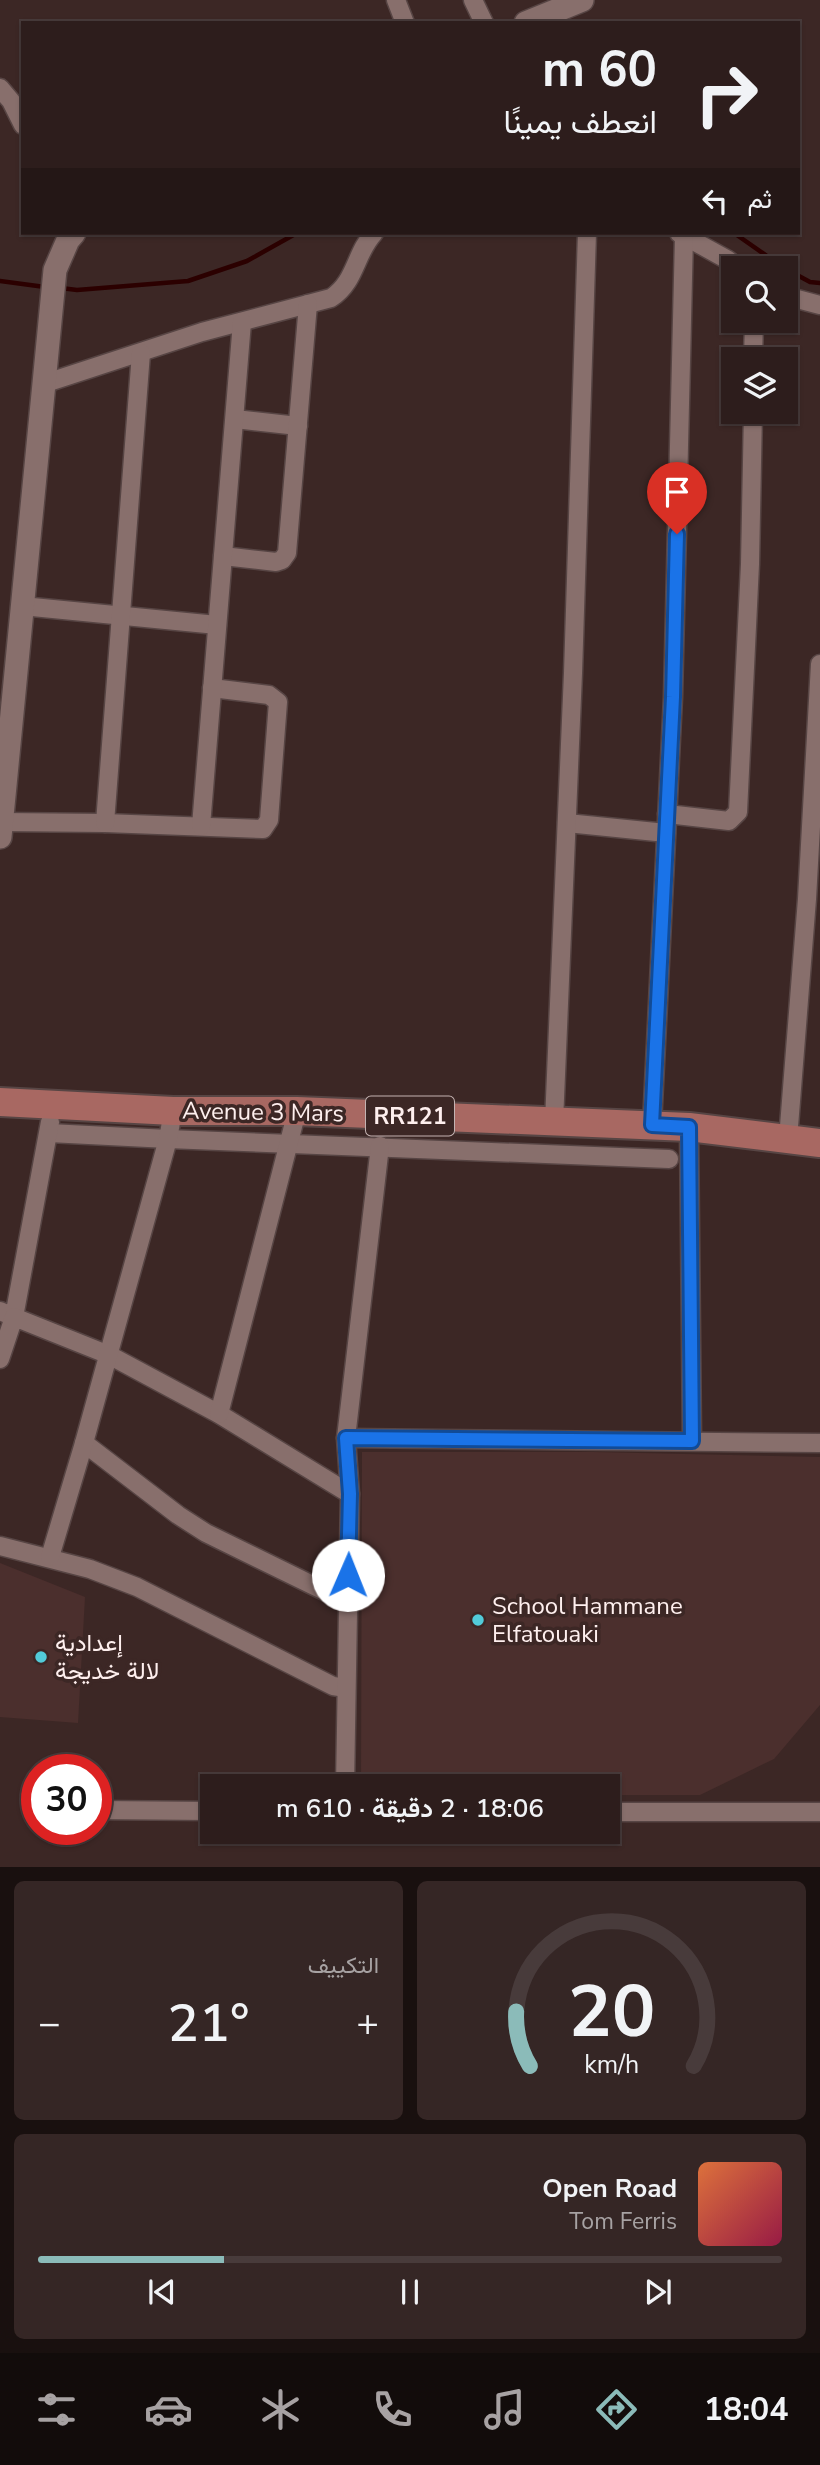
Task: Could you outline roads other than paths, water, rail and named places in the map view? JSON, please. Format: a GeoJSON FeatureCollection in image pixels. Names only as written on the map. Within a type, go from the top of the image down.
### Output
{"type":"FeatureCollection","features":[{"type":"Feature","properties":{"kind":"main road","name":"Avenue 3 Mars"},"geometry":{"type":"LineString","coordinates":[[0,1102],[173,1111],[297,1111],[652,1125],[820,1143]]}},
{"type":"Feature","properties":{"kind":"street"},"geometry":{"type":"LineString","coordinates":[[396,0],[404,21]]}},
{"type":"Feature","properties":{"kind":"street"},"geometry":{"type":"LineString","coordinates":[[472,0],[483,21]]}},
{"type":"Feature","properties":{"kind":"street"},"geometry":{"type":"LineString","coordinates":[[535,13],[582,0]]}},
{"type":"Feature","properties":{"kind":"street"},"geometry":{"type":"LineString","coordinates":[[0,88],[11,101],[21,121]]}},
{"type":"Feature","properties":{"kind":"street"},"geometry":{"type":"LineString","coordinates":[[72,235],[55,270],[1,829],[105,823],[266,827],[270,820],[278,702],[274,696],[212,688]]}},
{"type":"Feature","properties":{"kind":"street"},"geometry":{"type":"LineString","coordinates":[[46,383],[202,332],[331,298],[341,292],[348,283],[363,248],[373,235]]}},
{"type":"Feature","properties":{"kind":"street"},"geometry":{"type":"LineString","coordinates":[[554,1122],[587,235]]}},
{"type":"Feature","properties":{"kind":"street"},"geometry":{"type":"LineString","coordinates":[[652,1125],[673,697],[682,235]]}},
{"type":"Feature","properties":{"kind":"street"},"geometry":{"type":"LineString","coordinates":[[684,235],[722,256]]}},
{"type":"Feature","properties":{"kind":"street"},"geometry":{"type":"LineString","coordinates":[[798,299],[820,305]]}},
{"type":"Feature","properties":{"kind":"street"},"geometry":{"type":"LineString","coordinates":[[223,556],[276,562],[285,556],[289,548],[308,304]]}},
{"type":"Feature","properties":{"kind":"street"},"geometry":{"type":"LineString","coordinates":[[201,826],[242,322]]}},
{"type":"Feature","properties":{"kind":"street"},"geometry":{"type":"LineString","coordinates":[[105,823],[141,353]]}},
{"type":"Feature","properties":{"kind":"street"},"geometry":{"type":"LineString","coordinates":[[235,419],[298,426]]}},
{"type":"Feature","properties":{"kind":"street"},"geometry":{"type":"LineString","coordinates":[[667,814],[729,821],[738,812],[750,564],[752,424]]}},
{"type":"Feature","properties":{"kind":"street"},"geometry":{"type":"LineString","coordinates":[[22,606],[217,625]]}},
{"type":"Feature","properties":{"kind":"street"},"geometry":{"type":"LineString","coordinates":[[788,1139],[807,899],[820,676]]}},
{"type":"Feature","properties":{"kind":"street"},"geometry":{"type":"LineString","coordinates":[[567,823],[666,833]]}},
{"type":"Feature","properties":{"kind":"street"},"geometry":{"type":"LineString","coordinates":[[0,1359],[7,1314],[49,1133],[51,1104]]}},
{"type":"Feature","properties":{"kind":"street"},"geometry":{"type":"LineString","coordinates":[[50,1557],[109,1355],[168,1139],[173,1111]]}},
{"type":"Feature","properties":{"kind":"street"},"geometry":{"type":"LineString","coordinates":[[219,1414],[297,1111]]}},
{"type":"Feature","properties":{"kind":"street"},"geometry":{"type":"LineString","coordinates":[[689,1127],[692,1441]]}},
{"type":"Feature","properties":{"kind":"street"},"geometry":{"type":"LineString","coordinates":[[49,1133],[669,1158]]}},
{"type":"Feature","properties":{"kind":"street"},"geometry":{"type":"LineString","coordinates":[[345,1774],[350,1494],[346,1438],[380,1146]]}},
{"type":"Feature","properties":{"kind":"street"},"geometry":{"type":"LineString","coordinates":[[7,1314],[109,1355],[219,1414],[350,1494]]}},
{"type":"Feature","properties":{"kind":"street"},"geometry":{"type":"LineString","coordinates":[[346,1438],[820,1443]]}},
{"type":"Feature","properties":{"kind":"street"},"geometry":{"type":"LineString","coordinates":[[84,1443],[178,1516],[206,1533],[347,1602]]}},
{"type":"Feature","properties":{"kind":"street"},"geometry":{"type":"LineString","coordinates":[[0,1546],[50,1557],[137,1587],[333,1686],[346,1688]]}},
{"type":"Feature","properties":{"kind":"street"},"geometry":{"type":"LineString","coordinates":[[112,1810],[200,1811]]}},
{"type":"Feature","properties":{"kind":"street"},"geometry":{"type":"LineString","coordinates":[[620,1812],[820,1812]]}},
{"type":"Feature","properties":{"kind":"waterway"},"geometry":{"type":"LineString","coordinates":[[61,288],[77,290],[188,281],[247,261],[293,235]]}},
{"type":"Feature","properties":{"kind":"waterway"},"geometry":{"type":"LineString","coordinates":[[737,235],[767,256]]}},
{"type":"Feature","properties":{"kind":"waterway"},"geometry":{"type":"LineString","coordinates":[[798,276],[810,282],[820,283]]}},
{"type":"Feature","properties":{"kind":"waterway"},"geometry":{"type":"LineString","coordinates":[[0,281],[45,287]]}},
{"type":"Feature","properties":{"kind":"place","name":"School Hammane Elfatouaki"},"geometry":{"type":"Point","coordinates":[478,1620]}},
{"type":"Feature","properties":{"kind":"place","name":"إعدادية لالة خديجة"},"geometry":{"type":"Point","coordinates":[41,1657]}}]}
